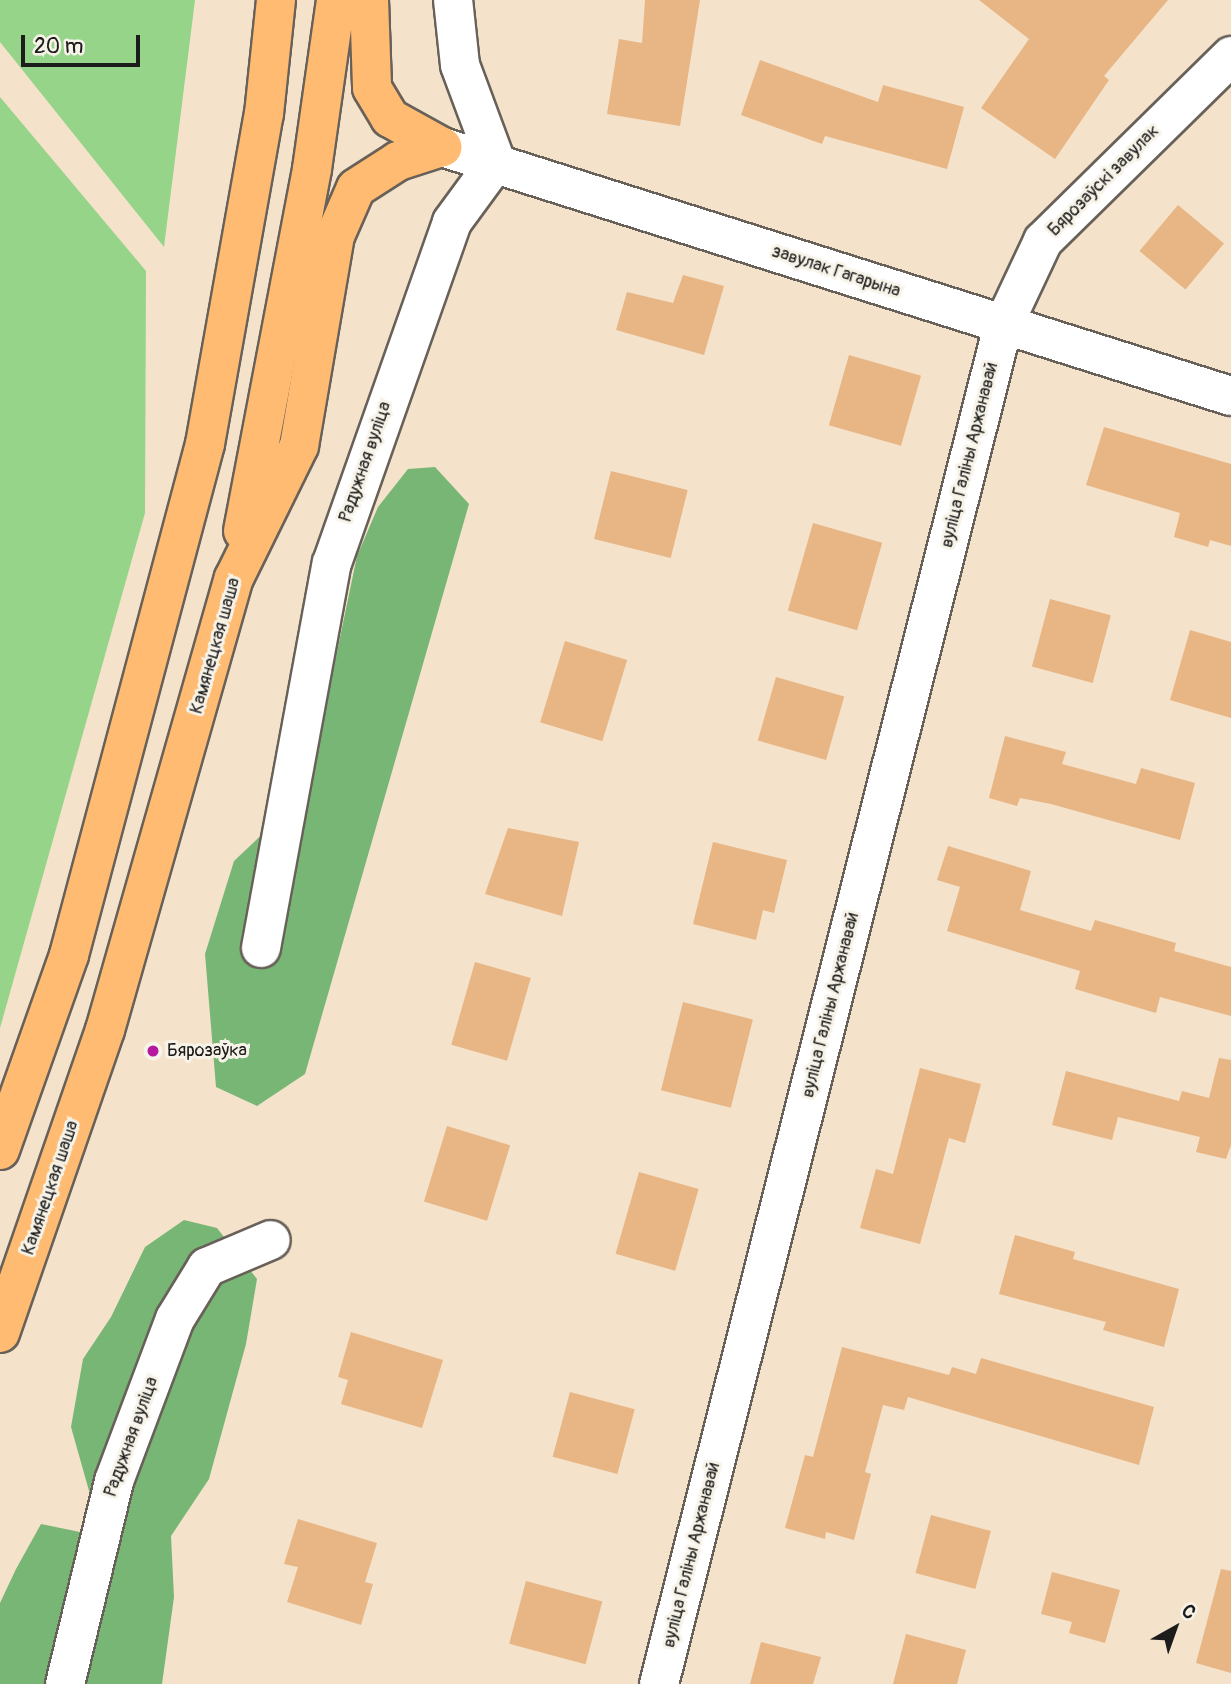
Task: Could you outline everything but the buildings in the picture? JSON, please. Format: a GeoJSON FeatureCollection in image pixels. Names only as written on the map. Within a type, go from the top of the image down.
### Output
{"type":"FeatureCollection","features":[{"type":"Feature","properties":{"kind":"main road"},"geometry":{"type":"LineString","coordinates":[[0,1150],[69,955],[205,444],[264,114],[276,0]]}},
{"type":"Feature","properties":{"kind":"main road"},"geometry":{"type":"LineString","coordinates":[[234,578],[313,169],[335,0]]}},
{"type":"Feature","properties":{"kind":"main road"},"geometry":{"type":"LineString","coordinates":[[369,0],[372,88],[390,118],[442,147]]}},
{"type":"Feature","properties":{"kind":"main road","name":"Камянецкая шаша"},"geometry":{"type":"LineString","coordinates":[[0,1332],[106,1030],[234,578],[299,446],[334,236],[356,188],[398,161],[442,147]]}},
{"type":"Feature","properties":{"kind":"street"},"geometry":{"type":"LineString","coordinates":[[453,0],[460,65],[496,162]]}},
{"type":"Feature","properties":{"kind":"street","name":"Бярозаўскі завулак"},"geometry":{"type":"LineString","coordinates":[[1003,326],[1043,242],[1231,56]]}},
{"type":"Feature","properties":{"kind":"street","name":"завулак Гагарына"},"geometry":{"type":"LineString","coordinates":[[442,147],[1231,396]]}},
{"type":"Feature","properties":{"kind":"street","name":"Радужная вуліца"},"geometry":{"type":"LineString","coordinates":[[261,948],[332,563],[452,222],[496,162]]}},
{"type":"Feature","properties":{"kind":"street","name":"вуліца Галіны Аржанавай"},"geometry":{"type":"LineString","coordinates":[[659,1684],[1003,326]]}},
{"type":"Feature","properties":{"kind":"street","name":"Радужная вуліца"},"geometry":{"type":"LineString","coordinates":[[65,1684],[114,1481],[175,1319],[208,1267],[271,1240]]}},
{"type":"Feature","properties":{"kind":"green space"},"geometry":{"type":"Polygon","coordinates":[[[0,0],[195,0],[164,247],[0,42],[0,0]]]}},
{"type":"Feature","properties":{"kind":"green space"},"geometry":{"type":"Polygon","coordinates":[[[0,97],[146,271],[145,513],[0,1028],[0,97]]]}},
{"type":"Feature","properties":{"kind":"green space"},"geometry":{"type":"Polygon","coordinates":[[[435,467],[469,504],[305,1074],[257,1106],[216,1087],[205,954],[234,861],[308,791],[357,556],[378,507],[408,469],[435,467]]]}},
{"type":"Feature","properties":{"kind":"green space"},"geometry":{"type":"Polygon","coordinates":[[[184,1220],[217,1228],[257,1279],[246,1344],[209,1479],[171,1536],[174,1597],[162,1684],[0,1684],[0,1603],[16,1569],[41,1524],[80,1532],[93,1505],[71,1427],[83,1359],[111,1317],[145,1247],[184,1220]]]}},
{"type":"Feature","properties":{"kind":"place","name":"Бярозаўка"},"geometry":{"type":"Point","coordinates":[153,1051]}}]}
